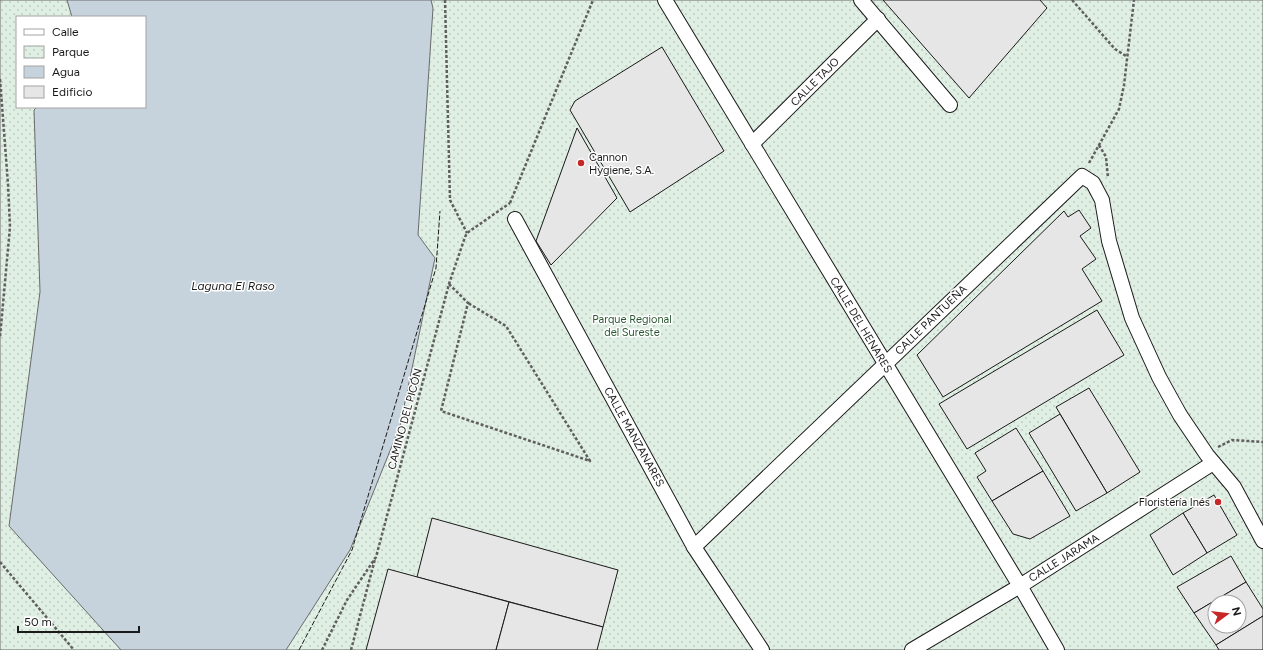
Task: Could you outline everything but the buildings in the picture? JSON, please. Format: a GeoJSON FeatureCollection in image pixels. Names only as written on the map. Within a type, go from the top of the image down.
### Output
{"type":"FeatureCollection","features":[{"type":"Feature","properties":{"kind":"street","name":"CALLE DEL HENARES"},"geometry":{"type":"LineString","coordinates":[[665,0],[1020,586],[1057,650]]}},
{"type":"Feature","properties":{"kind":"street"},"geometry":{"type":"LineString","coordinates":[[861,0],[950,105]]}},
{"type":"Feature","properties":{"kind":"street","name":"CALLE TAJO"},"geometry":{"type":"LineString","coordinates":[[752,144],[878,19]]}},
{"type":"Feature","properties":{"kind":"street"},"geometry":{"type":"LineString","coordinates":[[1082,176],[1093,183],[1102,200],[1109,241],[1132,318],[1159,377],[1180,415],[1210,459],[1234,487],[1263,540]]}},
{"type":"Feature","properties":{"kind":"street","name":"CALLE PANTUEÑA"},"geometry":{"type":"LineString","coordinates":[[694,547],[1082,176]]}},
{"type":"Feature","properties":{"kind":"street","name":"CALLE MANZANARES"},"geometry":{"type":"LineString","coordinates":[[515,219],[694,547],[762,650]]}},
{"type":"Feature","properties":{"kind":"street","name":"CALLE JARAMA"},"geometry":{"type":"LineString","coordinates":[[912,650],[1020,586],[1210,459]]}},
{"type":"Feature","properties":{"kind":"path"},"geometry":{"type":"LineString","coordinates":[[445,0],[450,200],[467,233],[510,203],[593,0]]}},
{"type":"Feature","properties":{"kind":"path"},"geometry":{"type":"LineString","coordinates":[[1072,0],[1115,49],[1126,56]]}},
{"type":"Feature","properties":{"kind":"path"},"geometry":{"type":"LineString","coordinates":[[1082,176],[1119,109],[1124,85],[1126,56],[1134,0]]}},
{"type":"Feature","properties":{"kind":"path"},"geometry":{"type":"LineString","coordinates":[[0,79],[10,227],[0,337]]}},
{"type":"Feature","properties":{"kind":"path"},"geometry":{"type":"LineString","coordinates":[[1099,145],[1106,158],[1108,180]]}},
{"type":"Feature","properties":{"kind":"path","name":"CAMINO DEL PICÓN"},"geometry":{"type":"LineString","coordinates":[[322,650],[347,600],[376,557],[449,284],[467,233]]}},
{"type":"Feature","properties":{"kind":"path"},"geometry":{"type":"LineString","coordinates":[[449,284],[468,303],[506,326],[590,461],[441,411],[468,303]]}},
{"type":"Feature","properties":{"kind":"path"},"geometry":{"type":"LineString","coordinates":[[1210,459],[1213,449],[1232,440],[1263,442]]}},
{"type":"Feature","properties":{"kind":"path"},"geometry":{"type":"LineString","coordinates":[[351,650],[376,557]]}},
{"type":"Feature","properties":{"kind":"path"},"geometry":{"type":"LineString","coordinates":[[0,562],[74,650]]}},
{"type":"Feature","properties":{"kind":"green space","name":"Parque Regional del Sureste"},"geometry":{"type":"Polygon","coordinates":[[[0,0],[1263,0],[1263,650],[0,650],[0,0]]]}},
{"type":"Feature","properties":{"kind":"water","name":"Laguna El Raso"},"geometry":{"type":"Polygon","coordinates":[[[67,0],[431,0],[433,8],[418,235],[435,258],[400,426],[350,550],[286,650],[121,650],[9,526],[40,292],[34,110],[36,108],[146,108],[146,16],[72,16],[67,0]]]}},
{"type":"Feature","properties":{"kind":"fence"},"geometry":{"type":"LineString","coordinates":[[299,650],[352,550],[436,268],[440,211]]}},
{"type":"Feature","properties":{"kind":"place","name":"Cannon Hygiene, S.A."},"geometry":{"type":"Point","coordinates":[581,163]}},
{"type":"Feature","properties":{"kind":"place","name":"Floristería Inés"},"geometry":{"type":"Point","coordinates":[1218,502]}}]}
